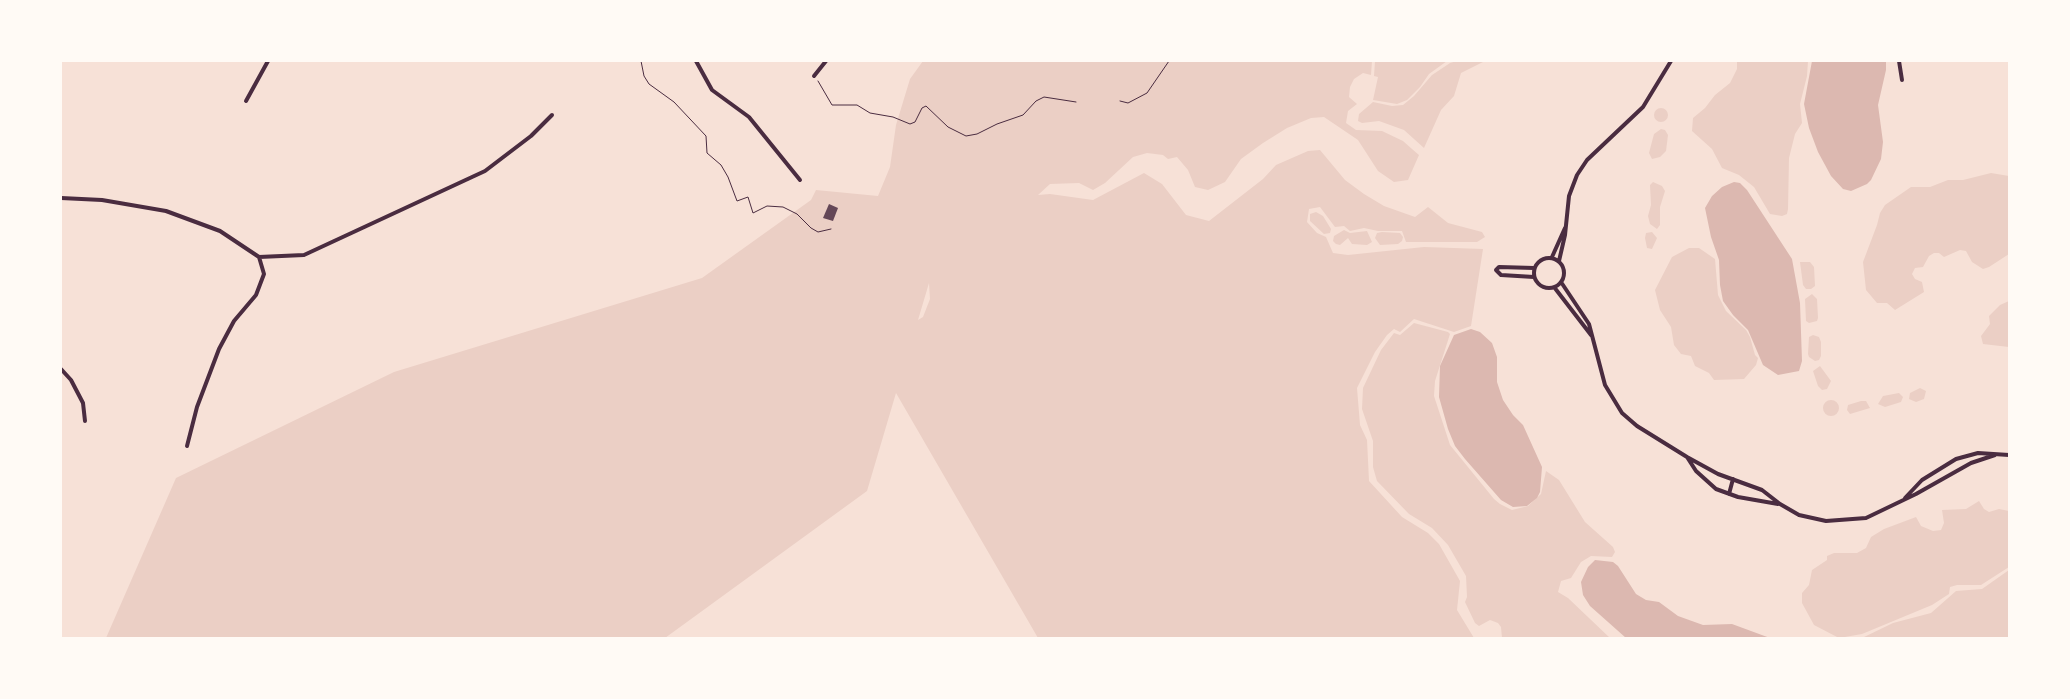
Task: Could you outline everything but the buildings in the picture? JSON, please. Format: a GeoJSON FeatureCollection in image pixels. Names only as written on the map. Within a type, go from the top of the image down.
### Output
{"type":"FeatureCollection","features":[{"type":"Feature","properties":{"kind":"street"},"geometry":{"type":"LineString","coordinates":[[246,101],[268,61]]}},
{"type":"Feature","properties":{"kind":"street"},"geometry":{"type":"LineString","coordinates":[[696,61],[712,90],[749,117],[800,180]]}},
{"type":"Feature","properties":{"kind":"street"},"geometry":{"type":"LineString","coordinates":[[814,76],[826,61]]}},
{"type":"Feature","properties":{"kind":"street"},"geometry":{"type":"LineString","coordinates":[[1552,257],[1564,228],[1569,196],[1577,175],[1587,160],[1643,107],[1671,61]]}},
{"type":"Feature","properties":{"kind":"street"},"geometry":{"type":"LineString","coordinates":[[1899,61],[1902,80]]}},
{"type":"Feature","properties":{"kind":"street"},"geometry":{"type":"LineString","coordinates":[[61,198],[102,200],[166,211],[220,231],[259,257],[304,255],[485,170],[504,158],[531,136],[552,115]]}},
{"type":"Feature","properties":{"kind":"street"},"geometry":{"type":"LineString","coordinates":[[1559,261],[1552,257],[1541,260],[1534,268],[1534,277],[1543,287],[1554,287],[1561,282],[1564,274],[1559,261],[1566,235],[1564,228]]}},
{"type":"Feature","properties":{"kind":"street"},"geometry":{"type":"LineString","coordinates":[[187,446],[200,397],[219,349],[234,321],[256,295],[264,274],[259,257]]}},
{"type":"Feature","properties":{"kind":"street"},"geometry":{"type":"LineString","coordinates":[[1534,268],[1500,267],[1496,270],[1501,275],[1534,277]]}},
{"type":"Feature","properties":{"kind":"street"},"geometry":{"type":"LineString","coordinates":[[1561,282],[1589,324],[1602,378],[1617,406],[1637,426],[1687,457],[1733,479],[1762,490],[1790,511],[1811,518],[1846,521],[1866,518],[1904,500],[1970,463],[1995,455]]}},
{"type":"Feature","properties":{"kind":"street"},"geometry":{"type":"LineString","coordinates":[[1554,287],[1583,327],[1592,335]]}},
{"type":"Feature","properties":{"kind":"street"},"geometry":{"type":"LineString","coordinates":[[61,369],[71,380],[83,403],[85,421]]}},
{"type":"Feature","properties":{"kind":"street"},"geometry":{"type":"LineString","coordinates":[[1904,500],[1922,480],[1946,464],[1978,453],[2009,455]]}},
{"type":"Feature","properties":{"kind":"street"},"geometry":{"type":"LineString","coordinates":[[1687,457],[1692,466],[1716,489],[1729,494],[1780,504]]}},
{"type":"Feature","properties":{"kind":"street"},"geometry":{"type":"LineString","coordinates":[[1729,494],[1733,479]]}},
{"type":"Feature","properties":{"kind":"path"},"geometry":{"type":"LineString","coordinates":[[641,61],[644,76],[649,84],[674,102],[706,136],[707,152],[720,165],[728,177],[737,200],[748,197],[753,213],[767,206],[783,208],[797,214],[811,228],[818,232],[831,229]]}},
{"type":"Feature","properties":{"kind":"path"},"geometry":{"type":"LineString","coordinates":[[1120,101],[1128,103],[1147,93],[1169,61]]}},
{"type":"Feature","properties":{"kind":"path"},"geometry":{"type":"LineString","coordinates":[[814,76],[832,105],[857,105],[870,113],[893,117],[910,124],[916,122],[922,108],[926,106],[948,127],[966,136],[977,134],[997,124],[1023,115],[1036,101],[1044,96],[1076,102]]}},
{"type":"Feature","properties":{"kind":"shaded area"},"geometry":{"type":"Polygon","coordinates":[[[923,61],[1372,61],[1371,75],[1363,73],[1354,79],[1350,87],[1349,97],[1357,104],[1348,111],[1346,123],[1356,130],[1382,131],[1403,141],[1419,155],[1408,180],[1394,182],[1378,171],[1358,140],[1324,117],[1311,118],[1287,128],[1263,143],[1241,159],[1225,182],[1208,190],[1195,187],[1188,170],[1177,157],[1168,159],[1163,155],[1147,153],[1133,157],[1105,183],[1093,190],[1079,183],[1050,184],[1038,195],[1050,194],[1093,200],[1144,173],[1162,184],[1186,215],[1209,221],[1263,179],[1276,165],[1308,151],[1320,150],[1345,180],[1384,206],[1415,217],[1428,207],[1448,223],[1482,232],[1485,237],[1477,242],[1406,242],[1402,231],[1378,231],[1364,228],[1350,231],[1344,226],[1335,227],[1320,207],[1309,209],[1307,222],[1317,233],[1326,237],[1333,253],[1348,255],[1424,247],[1483,249],[1471,326],[1454,332],[1414,319],[1400,332],[1394,329],[1387,335],[1375,352],[1357,388],[1360,425],[1367,440],[1369,481],[1402,517],[1428,533],[1439,544],[1460,581],[1457,610],[1474,638],[1038,638],[896,393],[867,491],[665,638],[106,638],[176,478],[394,372],[702,278],[811,200],[816,190],[878,196],[890,167],[896,125],[910,79],[923,61]],[[929,283],[918,320],[923,317],[930,299],[929,283]]]}},
{"type":"Feature","properties":{"kind":"shaded area"},"geometry":{"type":"Polygon","coordinates":[[[1375,61],[1447,61],[1429,74],[1420,87],[1407,100],[1397,104],[1373,100],[1378,77],[1374,76],[1375,61]]]}},
{"type":"Feature","properties":{"kind":"shaded area"},"geometry":{"type":"Polygon","coordinates":[[[1457,61],[1485,61],[1461,73],[1454,96],[1441,110],[1424,148],[1404,130],[1379,121],[1362,123],[1358,121],[1359,114],[1373,102],[1392,106],[1403,105],[1414,96],[1432,75],[1450,63],[1457,61]]]}},
{"type":"Feature","properties":{"kind":"shaded area"},"geometry":{"type":"Polygon","coordinates":[[[1737,61],[1808,61],[1807,76],[1800,104],[1802,123],[1795,134],[1789,158],[1788,209],[1787,214],[1782,216],[1770,214],[1754,187],[1739,175],[1722,168],[1712,149],[1692,131],[1693,118],[1705,108],[1715,95],[1730,83],[1737,69],[1737,61]]]}},
{"type":"Feature","properties":{"kind":"shaded area"},"geometry":{"type":"Polygon","coordinates":[[[1812,61],[1886,61],[1886,70],[1878,105],[1883,142],[1881,159],[1871,180],[1867,184],[1851,191],[1843,189],[1831,176],[1818,152],[1809,128],[1804,104],[1812,61]]]}},
{"type":"Feature","properties":{"kind":"shaded area"},"geometry":{"type":"Polygon","coordinates":[[[1658,108],[1664,108],[1668,115],[1664,122],[1658,122],[1654,118],[1654,112],[1658,108]]]}},
{"type":"Feature","properties":{"kind":"shaded area"},"geometry":{"type":"Polygon","coordinates":[[[1661,129],[1665,130],[1668,135],[1666,151],[1660,157],[1652,159],[1649,153],[1654,134],[1661,129]]]}},
{"type":"Feature","properties":{"kind":"shaded area"},"geometry":{"type":"Polygon","coordinates":[[[1991,173],[2009,176],[2009,254],[1983,269],[1972,262],[1966,251],[1960,250],[1944,257],[1939,253],[1934,253],[1929,256],[1923,267],[1915,268],[1912,274],[1915,279],[1922,282],[1924,292],[1895,310],[1887,303],[1877,303],[1866,290],[1863,262],[1880,213],[1885,205],[1911,187],[1930,187],[1948,180],[1963,180],[1991,173]]]}},
{"type":"Feature","properties":{"kind":"shaded area"},"geometry":{"type":"Polygon","coordinates":[[[1653,182],[1662,186],[1665,191],[1660,207],[1660,225],[1657,229],[1650,224],[1648,216],[1651,205],[1650,185],[1653,182]]]}},
{"type":"Feature","properties":{"kind":"shaded area"},"geometry":{"type":"Polygon","coordinates":[[[1734,182],[1740,183],[1747,190],[1792,259],[1800,303],[1802,361],[1799,371],[1778,375],[1763,365],[1748,330],[1733,315],[1723,301],[1719,260],[1711,237],[1705,208],[1712,196],[1722,187],[1734,182]]]}},
{"type":"Feature","properties":{"kind":"shaded area"},"geometry":{"type":"Polygon","coordinates":[[[1316,212],[1323,216],[1331,229],[1330,233],[1324,234],[1310,221],[1310,214],[1316,212]]]}},
{"type":"Feature","properties":{"kind":"shaded area"},"geometry":{"type":"Polygon","coordinates":[[[1344,230],[1350,233],[1367,231],[1372,242],[1367,245],[1352,244],[1348,238],[1340,245],[1336,244],[1333,241],[1334,236],[1344,230]]]}},
{"type":"Feature","properties":{"kind":"shaded area"},"geometry":{"type":"Polygon","coordinates":[[[1652,232],[1657,238],[1652,249],[1647,248],[1645,238],[1646,233],[1652,232]]]}},
{"type":"Feature","properties":{"kind":"shaded area"},"geometry":{"type":"Polygon","coordinates":[[[1377,233],[1400,233],[1403,237],[1402,241],[1398,244],[1380,245],[1375,238],[1377,233]]]}},
{"type":"Feature","properties":{"kind":"shaded area"},"geometry":{"type":"Polygon","coordinates":[[[1689,248],[1699,248],[1715,259],[1718,295],[1726,311],[1746,330],[1750,337],[1755,355],[1758,358],[1756,365],[1744,379],[1714,380],[1709,373],[1695,366],[1691,356],[1681,354],[1674,345],[1671,327],[1660,310],[1655,290],[1672,257],[1689,248]]]}},
{"type":"Feature","properties":{"kind":"shaded area"},"geometry":{"type":"Polygon","coordinates":[[[1800,262],[1810,262],[1814,267],[1815,286],[1811,289],[1806,289],[1803,285],[1800,262]]]}},
{"type":"Feature","properties":{"kind":"shaded area"},"geometry":{"type":"Polygon","coordinates":[[[1812,294],[1817,299],[1818,318],[1817,321],[1809,323],[1806,321],[1805,299],[1812,294]]]}},
{"type":"Feature","properties":{"kind":"shaded area"},"geometry":{"type":"Polygon","coordinates":[[[2009,301],[2009,347],[1983,344],[1981,336],[1990,324],[1989,316],[2000,305],[2009,301]]]}},
{"type":"Feature","properties":{"kind":"shaded area"},"geometry":{"type":"Polygon","coordinates":[[[1414,323],[1450,334],[1435,381],[1434,396],[1450,445],[1494,499],[1512,510],[1528,506],[1541,494],[1546,471],[1559,480],[1585,522],[1613,547],[1615,552],[1612,557],[1591,556],[1581,562],[1571,578],[1561,581],[1558,592],[1568,598],[1610,638],[1502,638],[1501,627],[1498,623],[1490,620],[1479,626],[1475,623],[1465,602],[1467,597],[1466,576],[1448,545],[1432,528],[1409,514],[1377,481],[1373,467],[1373,441],[1362,409],[1363,388],[1381,350],[1394,333],[1400,335],[1414,323]]]}},
{"type":"Feature","properties":{"kind":"shaded area"},"geometry":{"type":"Polygon","coordinates":[[[1471,329],[1480,332],[1492,343],[1497,357],[1497,382],[1503,400],[1513,415],[1523,425],[1542,467],[1540,492],[1537,498],[1527,506],[1513,507],[1501,500],[1455,446],[1448,429],[1439,397],[1440,366],[1454,335],[1471,329]]]}},
{"type":"Feature","properties":{"kind":"shaded area"},"geometry":{"type":"Polygon","coordinates":[[[1813,335],[1819,337],[1821,342],[1821,356],[1819,360],[1815,361],[1808,354],[1809,337],[1813,335]]]}},
{"type":"Feature","properties":{"kind":"shaded area"},"geometry":{"type":"Polygon","coordinates":[[[1820,366],[1831,381],[1827,389],[1822,390],[1818,386],[1813,371],[1820,366]]]}},
{"type":"Feature","properties":{"kind":"shaded area"},"geometry":{"type":"Polygon","coordinates":[[[1920,388],[1926,391],[1924,399],[1916,402],[1909,399],[1910,393],[1920,388]]]}},
{"type":"Feature","properties":{"kind":"shaded area"},"geometry":{"type":"Polygon","coordinates":[[[1899,393],[1903,397],[1901,402],[1885,407],[1878,404],[1883,396],[1899,393]]]}},
{"type":"Feature","properties":{"kind":"shaded area"},"geometry":{"type":"Polygon","coordinates":[[[1828,400],[1834,400],[1839,405],[1837,414],[1828,416],[1823,411],[1823,405],[1828,400]]]}},
{"type":"Feature","properties":{"kind":"shaded area"},"geometry":{"type":"Polygon","coordinates":[[[1866,401],[1870,408],[1850,414],[1847,410],[1848,405],[1866,401]]]}},
{"type":"Feature","properties":{"kind":"shaded area"},"geometry":{"type":"Polygon","coordinates":[[[1979,501],[1984,509],[1989,512],[1999,509],[2009,511],[2009,567],[1981,585],[1957,585],[1950,587],[1949,594],[1932,605],[1862,634],[1839,638],[1814,625],[1802,603],[1802,593],[1809,585],[1812,570],[1827,560],[1827,556],[1834,553],[1857,553],[1866,548],[1871,537],[1884,529],[1916,517],[1921,526],[1933,531],[1941,530],[1944,523],[1942,510],[1966,509],[1979,501]]]}},
{"type":"Feature","properties":{"kind":"shaded area"},"geometry":{"type":"Polygon","coordinates":[[[1595,560],[1613,562],[1618,566],[1636,594],[1646,600],[1659,602],[1678,616],[1703,625],[1732,624],[1770,638],[1626,638],[1590,606],[1583,595],[1581,582],[1588,567],[1595,560]]]}},
{"type":"Feature","properties":{"kind":"shaded area"},"geometry":{"type":"Polygon","coordinates":[[[2009,570],[2009,638],[1862,638],[1893,623],[1931,613],[1956,591],[1982,589],[2009,570]]]}}]}
